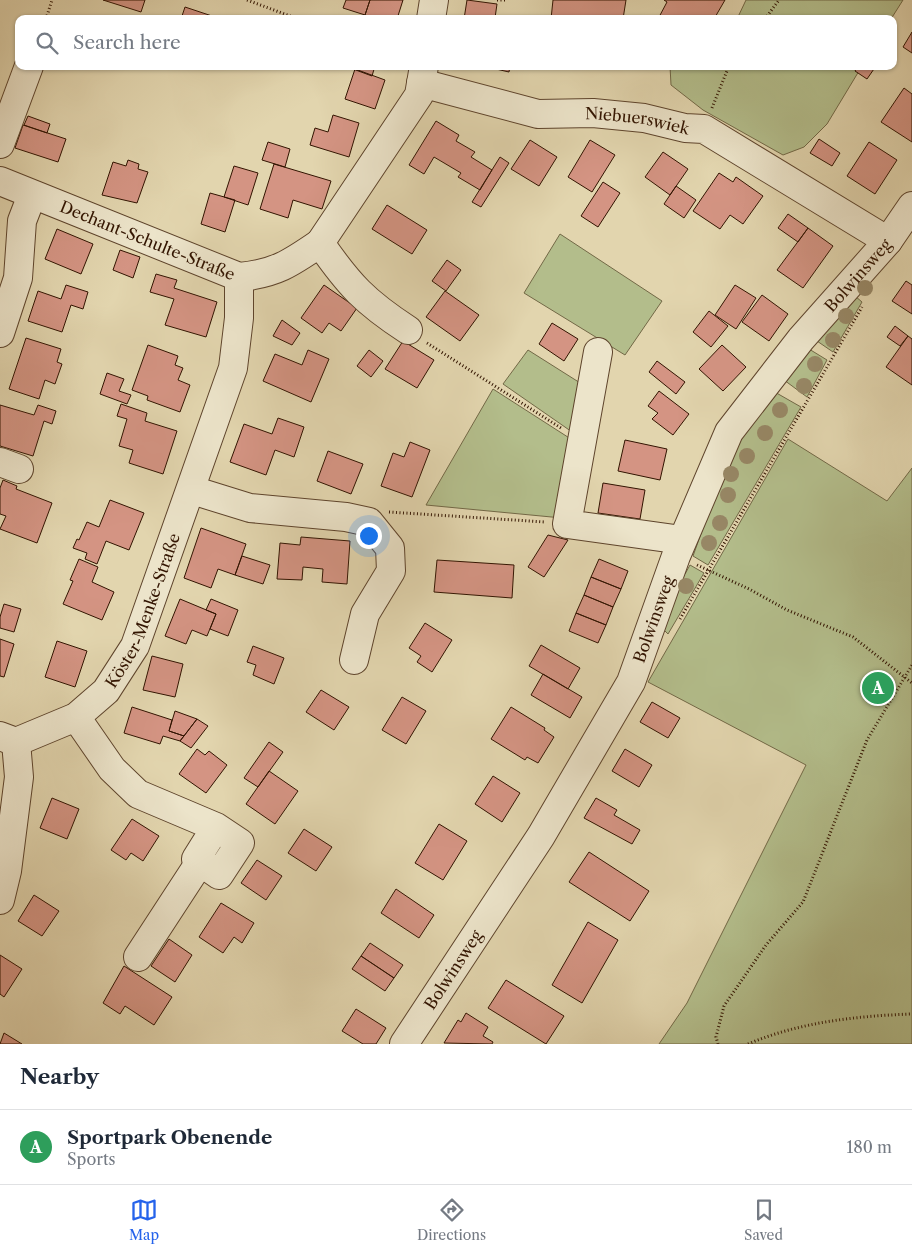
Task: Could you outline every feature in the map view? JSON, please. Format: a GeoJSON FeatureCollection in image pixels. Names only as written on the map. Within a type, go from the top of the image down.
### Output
{"type":"FeatureCollection","features":[{"type":"Feature","properties":{"kind":"street"},"geometry":{"type":"LineString","coordinates":[[432,15],[434,0]]}},
{"type":"Feature","properties":{"kind":"street"},"geometry":{"type":"LineString","coordinates":[[0,144],[28,70]]}},
{"type":"Feature","properties":{"kind":"street","name":"Niebuerswiek"},"geometry":{"type":"LineString","coordinates":[[422,75],[538,114],[602,114],[644,118],[686,128],[704,129],[888,241]]}},
{"type":"Feature","properties":{"kind":"street","name":"Dechant-Schulte-Straße"},"geometry":{"type":"LineString","coordinates":[[0,182],[239,277],[262,275],[290,264],[320,243],[419,95],[422,75]]}},
{"type":"Feature","properties":{"kind":"street"},"geometry":{"type":"LineString","coordinates":[[0,333],[18,278],[22,222],[32,195]]}},
{"type":"Feature","properties":{"kind":"street","name":"Bolwinsweg"},"geometry":{"type":"LineString","coordinates":[[404,1044],[541,836],[631,682],[679,548],[729,432],[801,339],[888,241],[912,206]]}},
{"type":"Feature","properties":{"kind":"street"},"geometry":{"type":"LineString","coordinates":[[320,243],[346,280],[374,308],[408,330]]}},
{"type":"Feature","properties":{"kind":"street","name":"Köster-Menke-Straße"},"geometry":{"type":"LineString","coordinates":[[8,739],[76,717],[106,691],[135,646],[192,490],[233,368],[239,318],[239,277]]}},
{"type":"Feature","properties":{"kind":"street"},"geometry":{"type":"LineString","coordinates":[[598,352],[567,524],[679,548]]}},
{"type":"Feature","properties":{"kind":"street"},"geometry":{"type":"LineString","coordinates":[[192,490],[250,508],[346,517],[368,522],[390,548],[391,571],[366,614],[354,660]]}},
{"type":"Feature","properties":{"kind":"street"},"geometry":{"type":"LineString","coordinates":[[76,717],[112,769],[138,794],[216,828],[240,843],[219,875],[200,862],[138,957]]}},
{"type":"Feature","properties":{"kind":"street"},"geometry":{"type":"LineString","coordinates":[[0,900],[7,871],[20,777],[8,739]]}},
{"type":"Feature","properties":{"kind":"path"},"geometry":{"type":"LineString","coordinates":[[47,15],[52,0]]}},
{"type":"Feature","properties":{"kind":"path"},"geometry":{"type":"LineString","coordinates":[[247,0],[287,15]]}},
{"type":"Feature","properties":{"kind":"path"},"geometry":{"type":"LineString","coordinates":[[497,0],[506,0]]}},
{"type":"Feature","properties":{"kind":"path"},"geometry":{"type":"LineString","coordinates":[[768,15],[779,0]]}},
{"type":"Feature","properties":{"kind":"path"},"geometry":{"type":"LineString","coordinates":[[704,129],[727,70]]}},
{"type":"Feature","properties":{"kind":"path"},"geometry":{"type":"LineString","coordinates":[[678,622],[866,301]]}},
{"type":"Feature","properties":{"kind":"path"},"geometry":{"type":"LineString","coordinates":[[408,330],[581,441]]}},
{"type":"Feature","properties":{"kind":"path"},"geometry":{"type":"LineString","coordinates":[[368,522],[391,511],[567,524]]}},
{"type":"Feature","properties":{"kind":"path"},"geometry":{"type":"LineString","coordinates":[[679,548],[709,571],[749,589],[787,610],[853,636],[912,683]]}},
{"type":"Feature","properties":{"kind":"path"},"geometry":{"type":"LineString","coordinates":[[718,1044],[716,1037],[724,1006],[766,946],[803,902],[867,740],[904,675],[912,665]]}},
{"type":"Feature","properties":{"kind":"path"},"geometry":{"type":"LineString","coordinates":[[748,1044],[767,1036],[817,1022],[912,1014]]}},
{"type":"Feature","properties":{"kind":"green space"},"geometry":{"type":"Polygon","coordinates":[[[746,0],[903,0],[894,15],[739,15],[746,0]]]}},
{"type":"Feature","properties":{"kind":"green space"},"geometry":{"type":"Polygon","coordinates":[[[670,70],[860,70],[827,124],[804,147],[783,155],[703,110],[671,85],[670,70]]]}},
{"type":"Feature","properties":{"kind":"green space"},"geometry":{"type":"Polygon","coordinates":[[[560,234],[662,301],[625,355],[524,293],[560,234]]]}},
{"type":"Feature","properties":{"kind":"green space"},"geometry":{"type":"Polygon","coordinates":[[[855,296],[862,302],[833,352],[817,341],[855,296]]]}},
{"type":"Feature","properties":{"kind":"green space"},"geometry":{"type":"Polygon","coordinates":[[[809,349],[827,360],[807,397],[784,380],[809,349]]]}},
{"type":"Feature","properties":{"kind":"green space"},"geometry":{"type":"Polygon","coordinates":[[[528,350],[585,386],[575,434],[503,384],[528,350]]]}},
{"type":"Feature","properties":{"kind":"green space"},"geometry":{"type":"Polygon","coordinates":[[[493,389],[574,441],[562,518],[426,505],[493,389]]]}},
{"type":"Feature","properties":{"kind":"green space"},"geometry":{"type":"Polygon","coordinates":[[[773,391],[801,407],[708,565],[693,556],[703,528],[714,478],[773,391]]]}},
{"type":"Feature","properties":{"kind":"green space"},"geometry":{"type":"Polygon","coordinates":[[[788,439],[887,501],[912,468],[912,1044],[659,1044],[687,1003],[806,765],[648,682],[788,439]]]}},
{"type":"Feature","properties":{"kind":"green space"},"geometry":{"type":"Polygon","coordinates":[[[690,565],[704,573],[668,634],[664,630],[679,578],[685,574],[690,565]]]}},
{"type":"Feature","properties":{"kind":"building"},"geometry":{"type":"Polygon","coordinates":[[[103,0],[145,0],[141,12],[103,0]]]}},
{"type":"Feature","properties":{"kind":"building"},"geometry":{"type":"Polygon","coordinates":[[[346,0],[370,0],[365,15],[343,8],[346,0]]]}},
{"type":"Feature","properties":{"kind":"building"},"geometry":{"type":"Polygon","coordinates":[[[370,0],[403,0],[398,15],[365,15],[370,0]]]}},
{"type":"Feature","properties":{"kind":"building"},"geometry":{"type":"Polygon","coordinates":[[[467,0],[497,4],[495,15],[465,15],[467,0]]]}},
{"type":"Feature","properties":{"kind":"building"},"geometry":{"type":"Polygon","coordinates":[[[553,0],[626,0],[624,15],[551,15],[553,0]]]}},
{"type":"Feature","properties":{"kind":"building"},"geometry":{"type":"Polygon","coordinates":[[[664,0],[725,0],[716,15],[660,15],[667,2],[664,0]]]}},
{"type":"Feature","properties":{"kind":"building"},"geometry":{"type":"Polygon","coordinates":[[[185,7],[209,15],[182,15],[185,7]]]}},
{"type":"Feature","properties":{"kind":"building"},"geometry":{"type":"Polygon","coordinates":[[[912,32],[912,53],[903,47],[912,32]]]}},
{"type":"Feature","properties":{"kind":"building"},"geometry":{"type":"Polygon","coordinates":[[[355,70],[385,80],[375,109],[345,99],[355,70]]]}},
{"type":"Feature","properties":{"kind":"building"},"geometry":{"type":"Polygon","coordinates":[[[356,70],[374,70],[372,76],[356,70]]]}},
{"type":"Feature","properties":{"kind":"building"},"geometry":{"type":"Polygon","coordinates":[[[856,70],[873,70],[867,79],[856,70]]]}},
{"type":"Feature","properties":{"kind":"building"},"geometry":{"type":"Polygon","coordinates":[[[904,88],[912,94],[912,142],[881,122],[904,88]]]}},
{"type":"Feature","properties":{"kind":"building"},"geometry":{"type":"Polygon","coordinates":[[[333,115],[359,123],[349,157],[310,145],[315,128],[328,132],[333,115]]]}},
{"type":"Feature","properties":{"kind":"building"},"geometry":{"type":"Polygon","coordinates":[[[28,116],[50,124],[47,133],[24,125],[28,116]]]}},
{"type":"Feature","properties":{"kind":"building"},"geometry":{"type":"Polygon","coordinates":[[[436,121],[459,135],[456,141],[475,152],[471,157],[492,170],[480,190],[458,177],[461,173],[434,157],[424,174],[409,165],[436,121]]]}},
{"type":"Feature","properties":{"kind":"building"},"geometry":{"type":"Polygon","coordinates":[[[23,125],[66,139],[58,162],[15,148],[23,125]]]}},
{"type":"Feature","properties":{"kind":"building"},"geometry":{"type":"Polygon","coordinates":[[[819,139],[840,153],[832,166],[810,153],[819,139]]]}},
{"type":"Feature","properties":{"kind":"building"},"geometry":{"type":"Polygon","coordinates":[[[530,140],[557,157],[539,186],[511,169],[530,140]]]}},
{"type":"Feature","properties":{"kind":"building"},"geometry":{"type":"Polygon","coordinates":[[[590,140],[615,155],[592,192],[568,177],[590,140]]]}},
{"type":"Feature","properties":{"kind":"building"},"geometry":{"type":"Polygon","coordinates":[[[268,142],[290,149],[285,167],[262,160],[268,142]]]}},
{"type":"Feature","properties":{"kind":"building"},"geometry":{"type":"Polygon","coordinates":[[[869,142],[897,160],[875,194],[847,176],[869,142]]]}},
{"type":"Feature","properties":{"kind":"building"},"geometry":{"type":"Polygon","coordinates":[[[663,152],[688,169],[670,195],[645,177],[663,152]]]}},
{"type":"Feature","properties":{"kind":"building"},"geometry":{"type":"Polygon","coordinates":[[[500,157],[509,163],[481,207],[472,202],[500,157]]]}},
{"type":"Feature","properties":{"kind":"building"},"geometry":{"type":"Polygon","coordinates":[[[128,160],[139,164],[138,169],[148,172],[137,203],[102,195],[113,162],[126,166],[128,160]]]}},
{"type":"Feature","properties":{"kind":"building"},"geometry":{"type":"Polygon","coordinates":[[[274,164],[331,181],[322,209],[293,200],[288,218],[260,209],[274,164]]]}},
{"type":"Feature","properties":{"kind":"building"},"geometry":{"type":"Polygon","coordinates":[[[234,166],[258,173],[248,205],[224,197],[234,166]]]}},
{"type":"Feature","properties":{"kind":"building"},"geometry":{"type":"Polygon","coordinates":[[[719,173],[733,182],[736,177],[763,196],[743,224],[730,215],[720,229],[693,211],[719,173]]]}},
{"type":"Feature","properties":{"kind":"building"},"geometry":{"type":"Polygon","coordinates":[[[603,182],[620,193],[598,227],[581,216],[603,182]]]}},
{"type":"Feature","properties":{"kind":"building"},"geometry":{"type":"Polygon","coordinates":[[[676,186],[696,200],[684,218],[664,204],[676,186]]]}},
{"type":"Feature","properties":{"kind":"building"},"geometry":{"type":"Polygon","coordinates":[[[210,193],[235,200],[225,232],[201,224],[210,193]]]}},
{"type":"Feature","properties":{"kind":"building"},"geometry":{"type":"Polygon","coordinates":[[[387,205],[427,230],[412,254],[372,229],[387,205]]]}},
{"type":"Feature","properties":{"kind":"building"},"geometry":{"type":"Polygon","coordinates":[[[788,214],[808,228],[798,242],[778,228],[788,214]]]}},
{"type":"Feature","properties":{"kind":"building"},"geometry":{"type":"Polygon","coordinates":[[[808,228],[833,246],[803,288],[777,270],[808,228]]]}},
{"type":"Feature","properties":{"kind":"building"},"geometry":{"type":"Polygon","coordinates":[[[57,229],[93,244],[81,274],[45,259],[57,229]]]}},
{"type":"Feature","properties":{"kind":"building"},"geometry":{"type":"Polygon","coordinates":[[[120,250],[140,257],[133,278],[113,270],[120,250]]]}},
{"type":"Feature","properties":{"kind":"building"},"geometry":{"type":"Polygon","coordinates":[[[447,260],[461,270],[446,291],[432,281],[447,260]]]}},
{"type":"Feature","properties":{"kind":"building"},"geometry":{"type":"Polygon","coordinates":[[[156,274],[177,280],[174,288],[217,302],[206,337],[165,325],[174,299],[150,292],[156,274]]]}},
{"type":"Feature","properties":{"kind":"building"},"geometry":{"type":"Polygon","coordinates":[[[906,281],[912,285],[912,314],[892,301],[906,281]]]}},
{"type":"Feature","properties":{"kind":"building"},"geometry":{"type":"Polygon","coordinates":[[[66,285],[88,292],[83,309],[71,305],[62,332],[28,321],[38,291],[61,299],[66,285]]]}},
{"type":"Feature","properties":{"kind":"building"},"geometry":{"type":"Polygon","coordinates":[[[324,285],[357,308],[341,331],[329,323],[322,333],[301,318],[324,285]]]}},
{"type":"Feature","properties":{"kind":"building"},"geometry":{"type":"Polygon","coordinates":[[[735,285],[756,298],[736,329],[715,315],[735,285]]]}},
{"type":"Feature","properties":{"kind":"building"},"geometry":{"type":"Polygon","coordinates":[[[445,291],[479,315],[460,341],[426,317],[445,291]]]}},
{"type":"Feature","properties":{"kind":"building"},"geometry":{"type":"Polygon","coordinates":[[[762,295],[788,314],[769,341],[742,322],[762,295]]]}},
{"type":"Feature","properties":{"kind":"building"},"geometry":{"type":"Polygon","coordinates":[[[709,311],[728,326],[711,347],[693,332],[709,311]]]}},
{"type":"Feature","properties":{"kind":"building"},"geometry":{"type":"Polygon","coordinates":[[[282,320],[300,333],[292,345],[273,336],[282,320]]]}},
{"type":"Feature","properties":{"kind":"building"},"geometry":{"type":"Polygon","coordinates":[[[552,323],[578,339],[564,361],[539,344],[552,323]]]}},
{"type":"Feature","properties":{"kind":"building"},"geometry":{"type":"Polygon","coordinates":[[[895,326],[908,336],[900,346],[887,337],[895,326]]]}},
{"type":"Feature","properties":{"kind":"building"},"geometry":{"type":"Polygon","coordinates":[[[908,336],[912,339],[912,385],[886,367],[908,336]]]}},
{"type":"Feature","properties":{"kind":"building"},"geometry":{"type":"Polygon","coordinates":[[[26,338],[61,349],[57,362],[62,364],[55,384],[45,380],[39,399],[9,389],[26,338]]]}},
{"type":"Feature","properties":{"kind":"building"},"geometry":{"type":"Polygon","coordinates":[[[403,341],[434,360],[417,388],[385,369],[403,341]]]}},
{"type":"Feature","properties":{"kind":"building"},"geometry":{"type":"Polygon","coordinates":[[[148,345],[178,356],[175,365],[183,368],[178,380],[190,385],[180,412],[147,400],[148,396],[132,390],[148,345]]]}},
{"type":"Feature","properties":{"kind":"building"},"geometry":{"type":"Polygon","coordinates":[[[722,345],[746,367],[723,391],[699,369],[722,345]]]}},
{"type":"Feature","properties":{"kind":"building"},"geometry":{"type":"Polygon","coordinates":[[[308,350],[329,359],[311,402],[263,381],[275,354],[302,365],[308,350]]]}},
{"type":"Feature","properties":{"kind":"building"},"geometry":{"type":"Polygon","coordinates":[[[369,350],[383,361],[371,377],[357,366],[369,350]]]}},
{"type":"Feature","properties":{"kind":"building"},"geometry":{"type":"Polygon","coordinates":[[[657,361],[685,382],[676,394],[649,372],[657,361]]]}},
{"type":"Feature","properties":{"kind":"building"},"geometry":{"type":"Polygon","coordinates":[[[107,373],[124,379],[119,391],[131,395],[127,404],[100,394],[107,373]]]}},
{"type":"Feature","properties":{"kind":"building"},"geometry":{"type":"Polygon","coordinates":[[[659,391],[689,414],[673,435],[652,419],[658,413],[648,406],[659,391]]]}},
{"type":"Feature","properties":{"kind":"building"},"geometry":{"type":"Polygon","coordinates":[[[121,404],[147,413],[145,421],[177,431],[163,474],[129,463],[133,450],[119,446],[127,419],[117,416],[121,404]]]}},
{"type":"Feature","properties":{"kind":"building"},"geometry":{"type":"Polygon","coordinates":[[[0,405],[34,415],[38,405],[56,411],[52,424],[44,421],[33,456],[0,446],[0,405]]]}},
{"type":"Feature","properties":{"kind":"building"},"geometry":{"type":"Polygon","coordinates":[[[278,418],[304,427],[294,457],[275,450],[266,475],[230,462],[244,424],[272,434],[278,418]]]}},
{"type":"Feature","properties":{"kind":"building"},"geometry":{"type":"Polygon","coordinates":[[[625,440],[667,449],[660,480],[618,471],[625,440]]]}},
{"type":"Feature","properties":{"kind":"building"},"geometry":{"type":"Polygon","coordinates":[[[410,442],[430,450],[412,497],[381,486],[393,453],[404,457],[410,442]]]}},
{"type":"Feature","properties":{"kind":"building"},"geometry":{"type":"Polygon","coordinates":[[[328,451],[363,464],[351,494],[317,481],[328,451]]]}},
{"type":"Feature","properties":{"kind":"building"},"geometry":{"type":"Polygon","coordinates":[[[3,480],[17,486],[16,489],[52,503],[37,543],[0,529],[6,516],[0,514],[0,488],[3,480]]]}},
{"type":"Feature","properties":{"kind":"building"},"geometry":{"type":"Polygon","coordinates":[[[603,483],[645,490],[640,519],[598,513],[603,483]]]}},
{"type":"Feature","properties":{"kind":"building"},"geometry":{"type":"Polygon","coordinates":[[[110,500],[144,513],[129,550],[106,541],[97,564],[85,559],[87,553],[73,548],[87,522],[99,527],[110,500]]]}},
{"type":"Feature","properties":{"kind":"building"},"geometry":{"type":"Polygon","coordinates":[[[201,528],[246,544],[235,575],[218,569],[211,588],[184,578],[201,528]]]}},
{"type":"Feature","properties":{"kind":"building"},"geometry":{"type":"Polygon","coordinates":[[[548,535],[568,540],[544,577],[528,567],[548,535]]]}},
{"type":"Feature","properties":{"kind":"building"},"geometry":{"type":"Polygon","coordinates":[[[301,537],[350,541],[347,584],[322,582],[323,569],[303,567],[302,580],[277,579],[280,543],[300,545],[301,537]]]}},
{"type":"Feature","properties":{"kind":"building"},"geometry":{"type":"Polygon","coordinates":[[[242,556],[270,565],[263,584],[235,575],[242,556]]]}},
{"type":"Feature","properties":{"kind":"building"},"geometry":{"type":"Polygon","coordinates":[[[79,559],[98,567],[92,582],[114,592],[102,620],[63,604],[73,581],[70,580],[79,559]]]}},
{"type":"Feature","properties":{"kind":"building"},"geometry":{"type":"Polygon","coordinates":[[[599,559],[628,571],[621,589],[591,577],[599,559]]]}},
{"type":"Feature","properties":{"kind":"building"},"geometry":{"type":"Polygon","coordinates":[[[437,560],[514,565],[512,598],[434,592],[437,560]]]}},
{"type":"Feature","properties":{"kind":"building"},"geometry":{"type":"Polygon","coordinates":[[[591,577],[621,589],[613,607],[584,595],[591,577]]]}},
{"type":"Feature","properties":{"kind":"building"},"geometry":{"type":"Polygon","coordinates":[[[584,595],[613,607],[606,625],[576,613],[584,595]]]}},
{"type":"Feature","properties":{"kind":"building"},"geometry":{"type":"Polygon","coordinates":[[[180,599],[216,614],[207,636],[192,630],[186,644],[165,636],[180,599]]]}},
{"type":"Feature","properties":{"kind":"building"},"geometry":{"type":"Polygon","coordinates":[[[211,599],[238,610],[228,636],[210,629],[216,614],[206,610],[211,599]]]}},
{"type":"Feature","properties":{"kind":"building"},"geometry":{"type":"Polygon","coordinates":[[[4,604],[21,609],[14,632],[0,628],[0,617],[4,604]]]}},
{"type":"Feature","properties":{"kind":"building"},"geometry":{"type":"Polygon","coordinates":[[[576,613],[606,625],[598,643],[569,631],[576,613]]]}},
{"type":"Feature","properties":{"kind":"building"},"geometry":{"type":"Polygon","coordinates":[[[425,623],[452,640],[432,672],[417,662],[421,656],[409,648],[425,623]]]}},
{"type":"Feature","properties":{"kind":"building"},"geometry":{"type":"Polygon","coordinates":[[[0,639],[14,644],[4,677],[0,676],[0,639]]]}},
{"type":"Feature","properties":{"kind":"building"},"geometry":{"type":"Polygon","coordinates":[[[57,641],[87,651],[75,687],[45,677],[57,641]]]}},
{"type":"Feature","properties":{"kind":"building"},"geometry":{"type":"Polygon","coordinates":[[[541,645],[580,668],[568,689],[529,666],[541,645]]]}},
{"type":"Feature","properties":{"kind":"building"},"geometry":{"type":"Polygon","coordinates":[[[253,646],[284,658],[274,684],[253,675],[256,665],[247,662],[253,646]]]}},
{"type":"Feature","properties":{"kind":"building"},"geometry":{"type":"Polygon","coordinates":[[[152,656],[183,664],[175,697],[143,690],[152,656]]]}},
{"type":"Feature","properties":{"kind":"building"},"geometry":{"type":"Polygon","coordinates":[[[543,674],[582,697],[570,718],[531,695],[543,674]]]}},
{"type":"Feature","properties":{"kind":"building"},"geometry":{"type":"Polygon","coordinates":[[[321,690],[349,707],[334,730],[306,712],[321,690]]]}},
{"type":"Feature","properties":{"kind":"building"},"geometry":{"type":"Polygon","coordinates":[[[402,697],[426,711],[406,744],[382,730],[402,697]]]}},
{"type":"Feature","properties":{"kind":"building"},"geometry":{"type":"Polygon","coordinates":[[[652,702],[680,718],[668,738],[640,722],[652,702]]]}},
{"type":"Feature","properties":{"kind":"building"},"geometry":{"type":"Polygon","coordinates":[[[132,707],[172,720],[169,731],[184,736],[180,741],[163,736],[160,744],[124,733],[132,707]]]}},
{"type":"Feature","properties":{"kind":"building"},"geometry":{"type":"Polygon","coordinates":[[[511,707],[545,728],[544,730],[554,737],[538,763],[527,757],[525,760],[491,739],[511,707]]]}},
{"type":"Feature","properties":{"kind":"building"},"geometry":{"type":"Polygon","coordinates":[[[175,711],[197,719],[184,736],[169,731],[175,711]]]}},
{"type":"Feature","properties":{"kind":"building"},"geometry":{"type":"Polygon","coordinates":[[[197,719],[208,726],[191,748],[180,741],[197,719]]]}},
{"type":"Feature","properties":{"kind":"building"},"geometry":{"type":"Polygon","coordinates":[[[269,742],[283,752],[258,787],[244,778],[269,742]]]}},
{"type":"Feature","properties":{"kind":"building"},"geometry":{"type":"Polygon","coordinates":[[[197,749],[205,755],[209,751],[227,765],[206,793],[179,774],[197,749]]]}},
{"type":"Feature","properties":{"kind":"building"},"geometry":{"type":"Polygon","coordinates":[[[625,749],[652,765],[639,787],[612,771],[625,749]]]}},
{"type":"Feature","properties":{"kind":"building"},"geometry":{"type":"Polygon","coordinates":[[[269,771],[298,791],[275,824],[246,804],[269,771]]]}},
{"type":"Feature","properties":{"kind":"building"},"geometry":{"type":"Polygon","coordinates":[[[493,776],[520,793],[502,822],[475,804],[493,776]]]}},
{"type":"Feature","properties":{"kind":"building"},"geometry":{"type":"Polygon","coordinates":[[[52,798],[79,809],[67,839],[40,828],[52,798]]]}},
{"type":"Feature","properties":{"kind":"building"},"geometry":{"type":"Polygon","coordinates":[[[596,798],[617,810],[614,815],[640,830],[632,844],[584,818],[596,798]]]}},
{"type":"Feature","properties":{"kind":"building"},"geometry":{"type":"Polygon","coordinates":[[[132,819],[159,836],[143,861],[131,853],[126,860],[111,850],[132,819]]]}},
{"type":"Feature","properties":{"kind":"building"},"geometry":{"type":"Polygon","coordinates":[[[439,824],[467,841],[443,880],[415,863],[439,824]]]}},
{"type":"Feature","properties":{"kind":"building"},"geometry":{"type":"Polygon","coordinates":[[[304,829],[332,847],[316,871],[288,853],[304,829]]]}},
{"type":"Feature","properties":{"kind":"building"},"geometry":{"type":"Polygon","coordinates":[[[589,852],[649,891],[630,921],[569,882],[589,852]]]}},
{"type":"Feature","properties":{"kind":"building"},"geometry":{"type":"Polygon","coordinates":[[[257,860],[282,876],[266,900],[241,883],[257,860]]]}},
{"type":"Feature","properties":{"kind":"building"},"geometry":{"type":"Polygon","coordinates":[[[396,889],[434,915],[419,938],[381,913],[396,889]]]}},
{"type":"Feature","properties":{"kind":"building"},"geometry":{"type":"Polygon","coordinates":[[[34,895],[59,911],[42,936],[18,921],[34,895]]]}},
{"type":"Feature","properties":{"kind":"building"},"geometry":{"type":"Polygon","coordinates":[[[221,903],[254,923],[242,943],[234,937],[223,953],[199,937],[221,903]]]}},
{"type":"Feature","properties":{"kind":"building"},"geometry":{"type":"Polygon","coordinates":[[[588,922],[618,940],[582,1003],[552,985],[588,922]]]}},
{"type":"Feature","properties":{"kind":"building"},"geometry":{"type":"Polygon","coordinates":[[[169,939],[192,955],[175,982],[151,966],[169,939]]]}},
{"type":"Feature","properties":{"kind":"building"},"geometry":{"type":"Polygon","coordinates":[[[370,943],[403,965],[394,978],[361,956],[370,943]]]}},
{"type":"Feature","properties":{"kind":"building"},"geometry":{"type":"Polygon","coordinates":[[[0,955],[22,969],[4,997],[0,994],[0,955]]]}},
{"type":"Feature","properties":{"kind":"building"},"geometry":{"type":"Polygon","coordinates":[[[361,956],[394,978],[385,991],[352,969],[361,956]]]}},
{"type":"Feature","properties":{"kind":"building"},"geometry":{"type":"Polygon","coordinates":[[[124,966],[172,997],[154,1025],[125,1006],[120,1014],[103,1003],[124,966]]]}},
{"type":"Feature","properties":{"kind":"building"},"geometry":{"type":"Polygon","coordinates":[[[506,980],[564,1016],[546,1044],[488,1008],[506,980]]]}},
{"type":"Feature","properties":{"kind":"building"},"geometry":{"type":"Polygon","coordinates":[[[356,1009],[386,1028],[376,1044],[363,1044],[342,1031],[356,1009]]]}},
{"type":"Feature","properties":{"kind":"building"},"geometry":{"type":"Polygon","coordinates":[[[466,1013],[488,1027],[483,1036],[493,1042],[492,1044],[444,1043],[458,1020],[461,1022],[466,1013]]]}},
{"type":"Feature","properties":{"kind":"building"},"geometry":{"type":"Polygon","coordinates":[[[4,1033],[22,1044],[0,1044],[4,1033]]]}},
{"type":"Feature","properties":{"kind":"place","name":"Sportpark Obenende"},"geometry":{"type":"Point","coordinates":[878,688]}}]}
